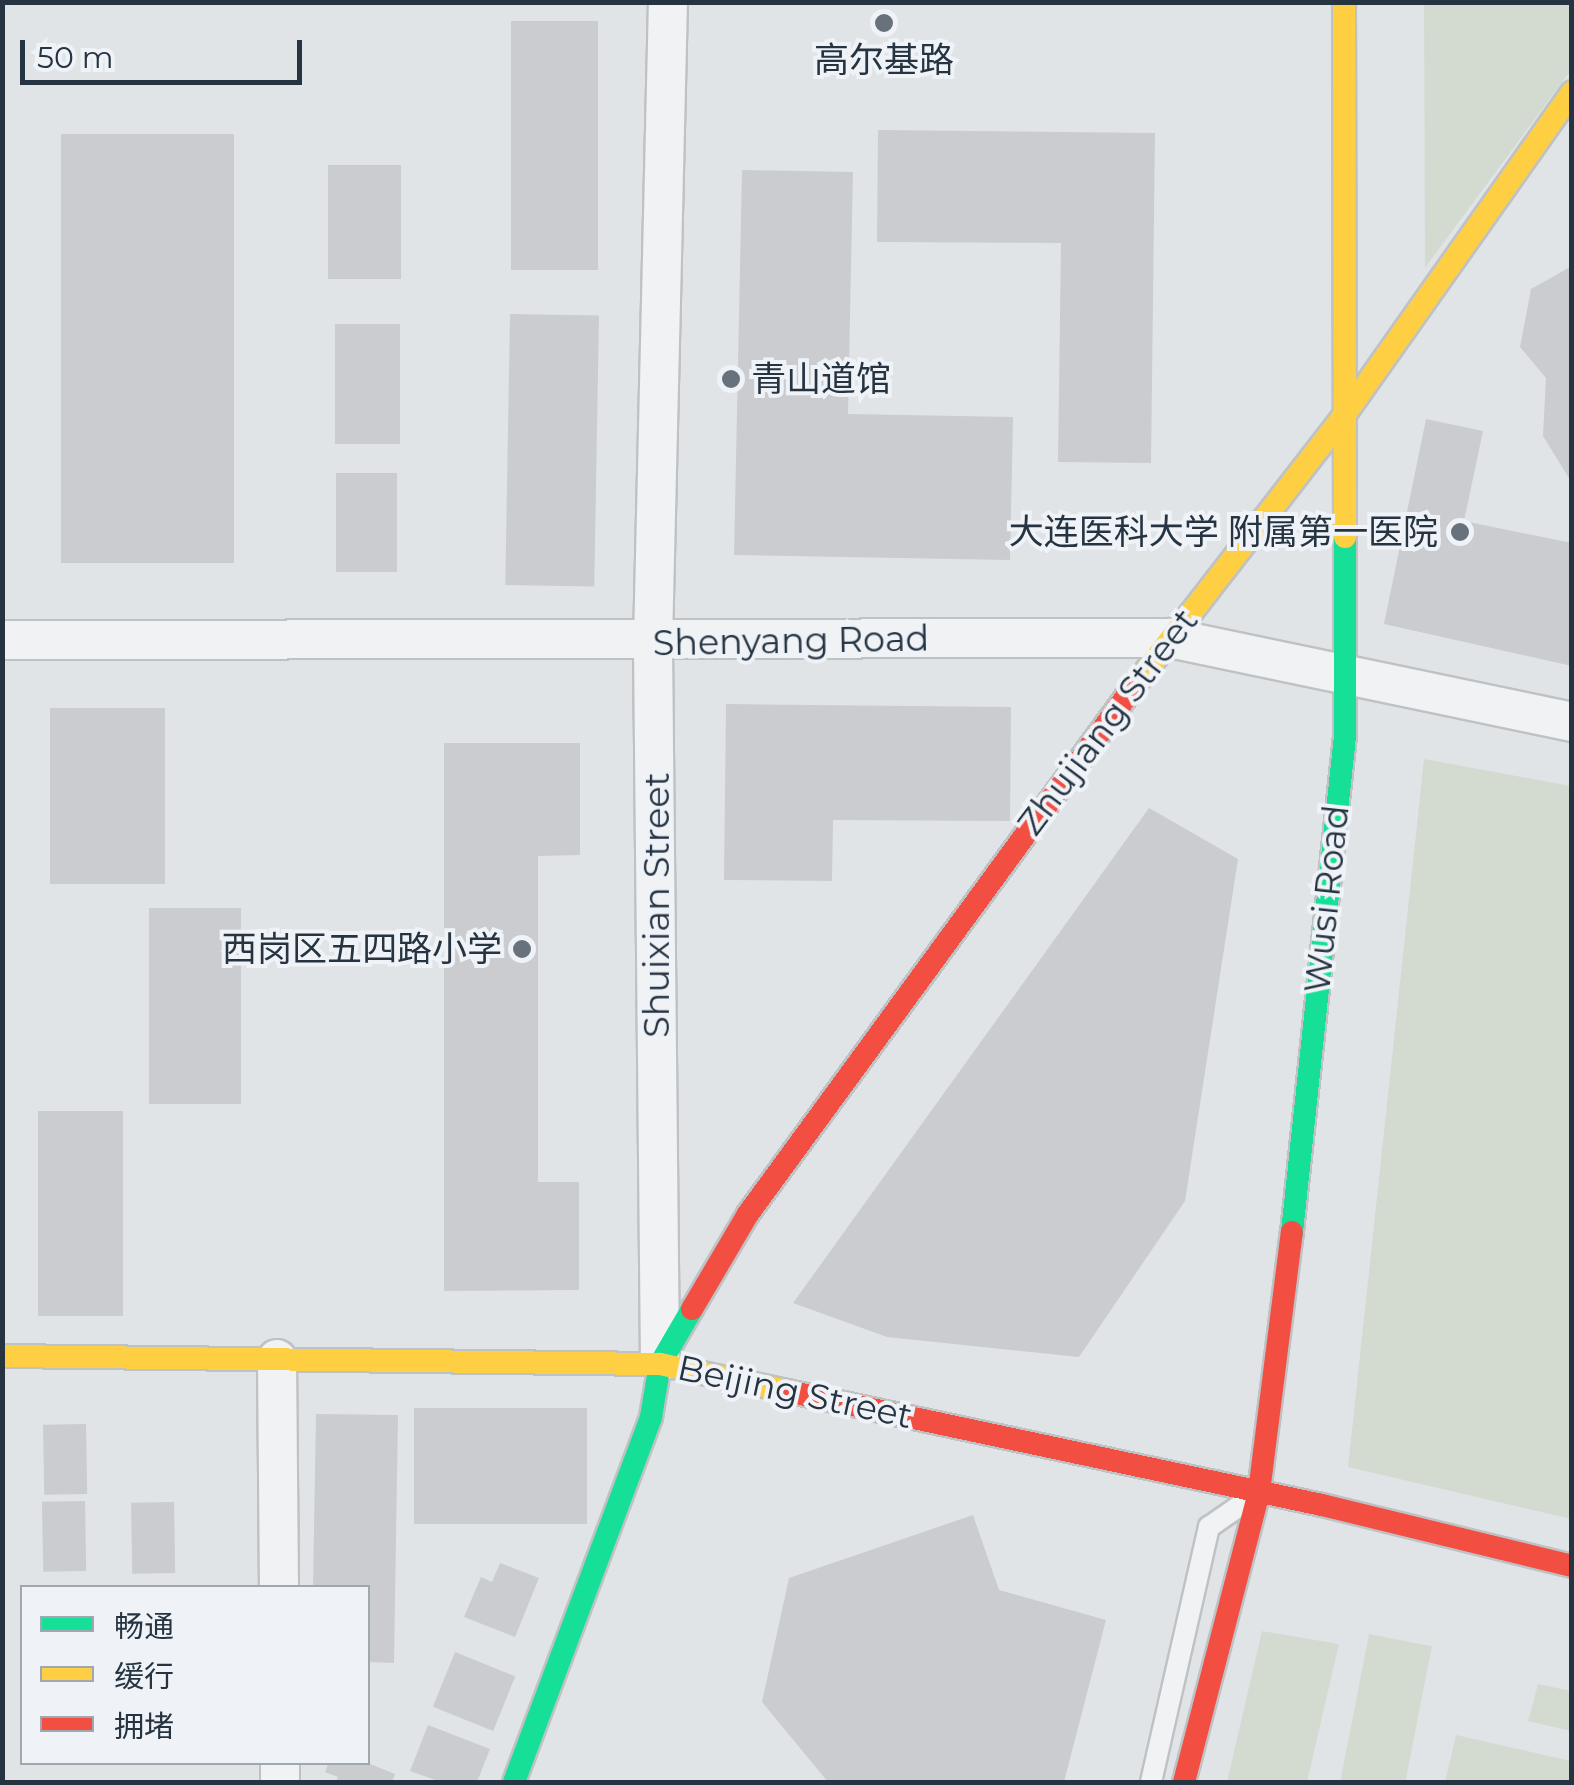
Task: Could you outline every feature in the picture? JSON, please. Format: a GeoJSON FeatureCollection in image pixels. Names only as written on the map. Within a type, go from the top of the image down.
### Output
{"type":"FeatureCollection","features":[{"type":"Feature","properties":{"kind":"street","name":"Shuixian Street"},"geometry":{"type":"LineString","coordinates":[[514,1782],[651,1418],[660,1364],[653,642],[668,2]]}},
{"type":"Feature","properties":{"kind":"street","name":"Wusi Road"},"geometry":{"type":"LineString","coordinates":[[1184,1782],[1259,1492],[1348,673],[1341,420],[1344,2]]}},
{"type":"Feature","properties":{"kind":"street","name":"Zhujiang Street"},"geometry":{"type":"LineString","coordinates":[[660,1364],[748,1214],[852,1065],[1170,638],[1341,420],[1572,92]]}},
{"type":"Feature","properties":{"kind":"street","name":"Shenyang Road"},"geometry":{"type":"LineString","coordinates":[[2,640],[653,642],[1170,638],[1572,722]]}},
{"type":"Feature","properties":{"kind":"street","name":"Beijing Street"},"geometry":{"type":"LineString","coordinates":[[2,1356],[660,1364],[1259,1492],[1572,1566]]}},
{"type":"Feature","properties":{"kind":"street"},"geometry":{"type":"LineString","coordinates":[[276,1359],[278,1585]]}},
{"type":"Feature","properties":{"kind":"lane"},"geometry":{"type":"LineString","coordinates":[[1151,1782],[1210,1527],[1259,1492]]}},
{"type":"Feature","properties":{"kind":"shaded area"},"geometry":{"type":"Polygon","coordinates":[[[1424,3],[1572,3],[1571,70],[1425,268],[1424,3]]]}},
{"type":"Feature","properties":{"kind":"shaded area"},"geometry":{"type":"Polygon","coordinates":[[[1424,759],[1571,786],[1571,1519],[1348,1467],[1424,759]]]}},
{"type":"Feature","properties":{"kind":"shaded area"},"geometry":{"type":"Polygon","coordinates":[[[1262,1631],[1339,1644],[1307,1782],[1227,1782],[1262,1631]]]}},
{"type":"Feature","properties":{"kind":"shaded area"},"geometry":{"type":"Polygon","coordinates":[[[1369,1634],[1432,1646],[1405,1782],[1340,1782],[1369,1634]]]}},
{"type":"Feature","properties":{"kind":"shaded area"},"geometry":{"type":"Polygon","coordinates":[[[1538,1684],[1571,1691],[1571,1731],[1528,1721],[1538,1684]]]}},
{"type":"Feature","properties":{"kind":"shaded area"},"geometry":{"type":"Polygon","coordinates":[[[1456,1735],[1571,1761],[1571,1782],[1445,1782],[1456,1735]]]}},
{"type":"Feature","properties":{"kind":"building"},"geometry":{"type":"Polygon","coordinates":[[[511,21],[598,21],[598,270],[511,270],[511,21]]]}},
{"type":"Feature","properties":{"kind":"building"},"geometry":{"type":"Polygon","coordinates":[[[878,130],[1155,133],[1151,463],[1058,462],[1061,243],[877,242],[878,130]]]}},
{"type":"Feature","properties":{"kind":"building"},"geometry":{"type":"Polygon","coordinates":[[[61,134],[234,134],[234,563],[61,563],[61,134]]]}},
{"type":"Feature","properties":{"kind":"building"},"geometry":{"type":"Polygon","coordinates":[[[328,165],[401,165],[401,279],[328,279],[328,165]]]}},
{"type":"Feature","properties":{"kind":"building"},"geometry":{"type":"Polygon","coordinates":[[[742,170],[853,172],[848,414],[1013,417],[1010,560],[734,555],[742,170]]]}},
{"type":"Feature","properties":{"kind":"building"},"geometry":{"type":"Polygon","coordinates":[[[1572,266],[1572,483],[1543,436],[1546,378],[1520,347],[1531,289],[1572,266]]]}},
{"type":"Feature","properties":{"kind":"building"},"geometry":{"type":"Polygon","coordinates":[[[510,314],[599,316],[594,587],[505,585],[510,314]]]}},
{"type":"Feature","properties":{"kind":"building"},"geometry":{"type":"Polygon","coordinates":[[[335,324],[400,324],[400,444],[335,444],[335,324]]]}},
{"type":"Feature","properties":{"kind":"building","name":"大连医科大学 附属第一医院"},"geometry":{"type":"Polygon","coordinates":[[[1426,419],[1483,431],[1464,521],[1572,543],[1572,666],[1384,624],[1426,419]]]}},
{"type":"Feature","properties":{"kind":"building"},"geometry":{"type":"Polygon","coordinates":[[[336,473],[397,473],[397,572],[336,572],[336,473]]]}},
{"type":"Feature","properties":{"kind":"building"},"geometry":{"type":"Polygon","coordinates":[[[726,704],[1011,707],[1010,821],[833,820],[832,881],[724,880],[726,704]]]}},
{"type":"Feature","properties":{"kind":"building"},"geometry":{"type":"Polygon","coordinates":[[[50,708],[165,708],[165,884],[50,884],[50,708]]]}},
{"type":"Feature","properties":{"kind":"building"},"geometry":{"type":"Polygon","coordinates":[[[444,743],[580,743],[580,855],[538,856],[538,1182],[579,1182],[579,1290],[444,1291],[444,743]]]}},
{"type":"Feature","properties":{"kind":"building"},"geometry":{"type":"Polygon","coordinates":[[[1149,808],[1238,859],[1185,1201],[1079,1357],[887,1337],[793,1303],[1149,808]]]}},
{"type":"Feature","properties":{"kind":"building"},"geometry":{"type":"Polygon","coordinates":[[[149,908],[241,908],[241,1104],[149,1104],[149,908]]]}},
{"type":"Feature","properties":{"kind":"building"},"geometry":{"type":"Polygon","coordinates":[[[38,1111],[123,1111],[123,1316],[38,1316],[38,1111]]]}},
{"type":"Feature","properties":{"kind":"building"},"geometry":{"type":"Polygon","coordinates":[[[414,1408],[587,1408],[587,1524],[414,1524],[414,1408]]]}},
{"type":"Feature","properties":{"kind":"building"},"geometry":{"type":"Polygon","coordinates":[[[316,1414],[398,1415],[394,1663],[370,1662],[370,1585],[313,1585],[316,1414]]]}},
{"type":"Feature","properties":{"kind":"building"},"geometry":{"type":"Polygon","coordinates":[[[86,1424],[87,1494],[44,1495],[43,1425],[86,1424]]]}},
{"type":"Feature","properties":{"kind":"building"},"geometry":{"type":"Polygon","coordinates":[[[85,1501],[86,1571],[43,1572],[42,1502],[85,1501]]]}},
{"type":"Feature","properties":{"kind":"building"},"geometry":{"type":"Polygon","coordinates":[[[174,1502],[175,1573],[132,1574],[131,1503],[174,1502]]]}},
{"type":"Feature","properties":{"kind":"building"},"geometry":{"type":"Polygon","coordinates":[[[973,1515],[999,1590],[1106,1620],[1064,1782],[828,1782],[762,1702],[789,1578],[973,1515]]]}},
{"type":"Feature","properties":{"kind":"building"},"geometry":{"type":"Polygon","coordinates":[[[500,1563],[539,1578],[515,1637],[464,1617],[481,1577],[492,1582],[500,1563]]]}},
{"type":"Feature","properties":{"kind":"building"},"geometry":{"type":"Polygon","coordinates":[[[455,1652],[515,1676],[493,1731],[433,1707],[455,1652]]]}},
{"type":"Feature","properties":{"kind":"building"},"geometry":{"type":"Polygon","coordinates":[[[428,1725],[490,1749],[477,1782],[441,1782],[410,1771],[428,1725]]]}},
{"type":"Feature","properties":{"kind":"building"},"geometry":{"type":"Polygon","coordinates":[[[370,1764],[395,1774],[392,1782],[336,1782],[338,1777],[325,1772],[328,1765],[370,1764]]]}},
{"type":"Feature","properties":{"kind":"traffic: fast"},"geometry":{"type":"LineString","coordinates":[[1292,1232],[1345,736],[1345,537]]}},
{"type":"Feature","properties":{"kind":"traffic: fast"},"geometry":{"type":"LineString","coordinates":[[514,1782],[651,1417],[660,1364],[692,1309]]}},
{"type":"Feature","properties":{"kind":"traffic: slow"},"geometry":{"type":"LineString","coordinates":[[1344,2],[1345,537]]}},
{"type":"Feature","properties":{"kind":"traffic: slow"},"geometry":{"type":"LineString","coordinates":[[1132,689],[1341,420],[1572,92]]}},
{"type":"Feature","properties":{"kind":"traffic: slow"},"geometry":{"type":"LineString","coordinates":[[2,1356],[660,1364],[787,1391]]}},
{"type":"Feature","properties":{"kind":"traffic: jam"},"geometry":{"type":"LineString","coordinates":[[692,1309],[748,1214],[1132,689]]}},
{"type":"Feature","properties":{"kind":"traffic: jam"},"geometry":{"type":"LineString","coordinates":[[1184,1782],[1259,1492],[1292,1232]]}},
{"type":"Feature","properties":{"kind":"traffic: jam"},"geometry":{"type":"LineString","coordinates":[[787,1391],[1322,1505],[1572,1566]]}},
{"type":"Feature","properties":{"kind":"place","name":"高尔基路"},"geometry":{"type":"Point","coordinates":[884,23]}},
{"type":"Feature","properties":{"kind":"place","name":"青山道馆"},"geometry":{"type":"Point","coordinates":[731,379]}},
{"type":"Feature","properties":{"kind":"place","name":"大连医科大学 附属第一医院"},"geometry":{"type":"Point","coordinates":[1460,532]}},
{"type":"Feature","properties":{"kind":"place","name":"西岗区五四路小学"},"geometry":{"type":"Point","coordinates":[522,949]}}]}
